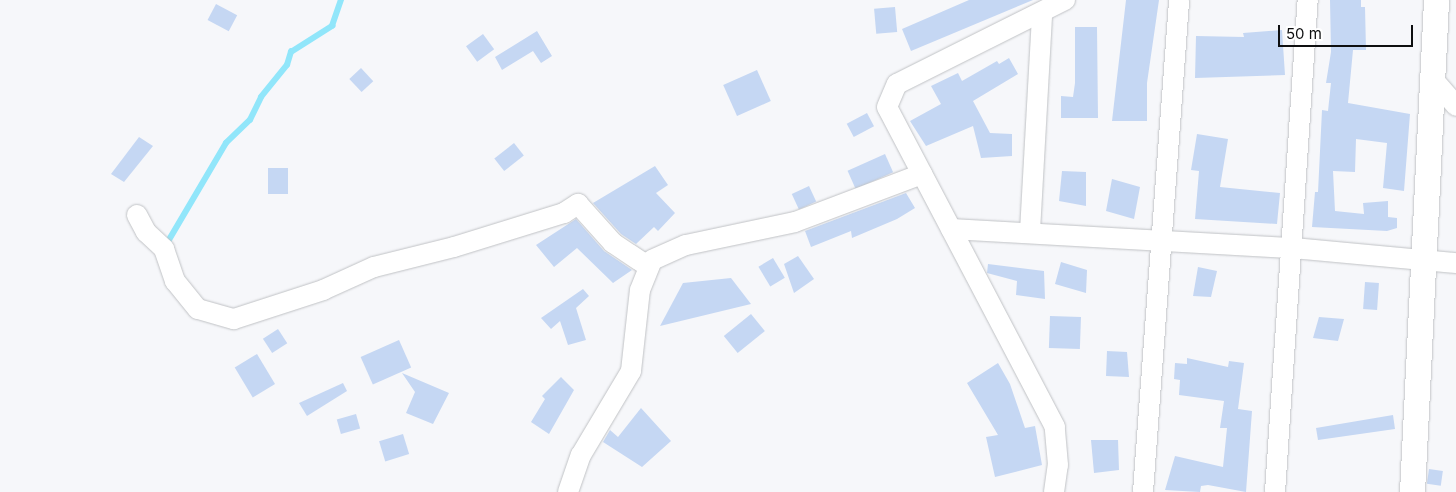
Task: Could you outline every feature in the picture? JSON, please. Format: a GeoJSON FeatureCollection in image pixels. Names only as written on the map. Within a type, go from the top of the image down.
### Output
{"type":"FeatureCollection","features":[{"type":"Feature","properties":{"kind":"street"},"geometry":{"type":"LineString","coordinates":[[1054,492],[1058,465],[1055,427],[887,107],[897,84],[1042,15],[1065,0]]}},
{"type":"Feature","properties":{"kind":"street"},"geometry":{"type":"LineString","coordinates":[[1143,492],[1163,241],[1179,0]]}},
{"type":"Feature","properties":{"kind":"street"},"geometry":{"type":"LineString","coordinates":[[1275,492],[1293,248],[1308,0]]}},
{"type":"Feature","properties":{"kind":"street"},"geometry":{"type":"LineString","coordinates":[[1412,492],[1436,0]]}},
{"type":"Feature","properties":{"kind":"street"},"geometry":{"type":"LineString","coordinates":[[1030,231],[1042,15]]}},
{"type":"Feature","properties":{"kind":"street"},"geometry":{"type":"LineString","coordinates":[[1432,78],[1456,106]]}},
{"type":"Feature","properties":{"kind":"street"},"geometry":{"type":"LineString","coordinates":[[568,492],[589,440],[631,371],[640,290],[649,267],[661,253],[795,222],[922,174]]}},
{"type":"Feature","properties":{"kind":"street"},"geometry":{"type":"LineString","coordinates":[[137,215],[146,232],[164,249],[175,281],[198,309],[234,319],[323,290],[374,267],[564,213],[578,204],[613,243],[649,267]]}},
{"type":"Feature","properties":{"kind":"street"},"geometry":{"type":"LineString","coordinates":[[951,229],[1030,231],[1293,248],[1456,264]]}},
{"type":"Feature","properties":{"kind":"building"},"geometry":{"type":"Polygon","coordinates":[[[969,0],[1033,0],[911,51],[902,29],[969,0]]]}},
{"type":"Feature","properties":{"kind":"building"},"geometry":{"type":"Polygon","coordinates":[[[1126,0],[1159,0],[1147,83],[1147,121],[1112,121],[1126,0]]]}},
{"type":"Feature","properties":{"kind":"building"},"geometry":{"type":"Polygon","coordinates":[[[1330,0],[1361,0],[1361,7],[1365,7],[1366,50],[1353,50],[1348,103],[1410,114],[1404,191],[1383,188],[1387,143],[1356,139],[1355,172],[1333,171],[1335,211],[1364,214],[1363,203],[1388,201],[1388,217],[1397,218],[1397,228],[1387,231],[1312,227],[1315,192],[1318,192],[1322,110],[1328,111],[1331,83],[1326,83],[1331,52],[1330,0]]]}},
{"type":"Feature","properties":{"kind":"building"},"geometry":{"type":"Polygon","coordinates":[[[216,4],[237,15],[229,31],[208,20],[216,4]]]}},
{"type":"Feature","properties":{"kind":"building"},"geometry":{"type":"Polygon","coordinates":[[[895,7],[897,32],[876,34],[874,9],[895,7]]]}},
{"type":"Feature","properties":{"kind":"building"},"geometry":{"type":"Polygon","coordinates":[[[1075,27],[1097,27],[1098,118],[1061,118],[1061,96],[1073,97],[1075,83],[1075,27]]]}},
{"type":"Feature","properties":{"kind":"building"},"geometry":{"type":"Polygon","coordinates":[[[1282,30],[1285,75],[1195,78],[1196,36],[1244,37],[1243,33],[1282,30]]]}},
{"type":"Feature","properties":{"kind":"building"},"geometry":{"type":"Polygon","coordinates":[[[537,31],[552,56],[541,63],[533,51],[502,70],[495,57],[537,31]]]}},
{"type":"Feature","properties":{"kind":"building"},"geometry":{"type":"Polygon","coordinates":[[[483,34],[494,49],[477,62],[466,46],[483,34]]]}},
{"type":"Feature","properties":{"kind":"building"},"geometry":{"type":"Polygon","coordinates":[[[1009,58],[1018,74],[973,101],[990,133],[1012,134],[1012,156],[981,158],[973,126],[926,146],[910,121],[941,104],[931,86],[958,73],[962,81],[997,61],[999,64],[1009,58]]]}},
{"type":"Feature","properties":{"kind":"building"},"geometry":{"type":"Polygon","coordinates":[[[361,68],[373,81],[362,92],[349,79],[361,68]]]}},
{"type":"Feature","properties":{"kind":"building"},"geometry":{"type":"Polygon","coordinates":[[[757,70],[771,101],[737,116],[723,85],[757,70]]]}},
{"type":"Feature","properties":{"kind":"building"},"geometry":{"type":"Polygon","coordinates":[[[867,113],[874,126],[854,137],[847,124],[867,113]]]}},
{"type":"Feature","properties":{"kind":"building"},"geometry":{"type":"Polygon","coordinates":[[[1197,134],[1228,139],[1220,187],[1280,193],[1277,224],[1195,219],[1199,171],[1191,170],[1197,134]]]}},
{"type":"Feature","properties":{"kind":"building"},"geometry":{"type":"Polygon","coordinates":[[[139,137],[153,146],[124,182],[111,174],[139,137]]]}},
{"type":"Feature","properties":{"kind":"building"},"geometry":{"type":"Polygon","coordinates":[[[514,143],[524,156],[504,171],[494,158],[514,143]]]}},
{"type":"Feature","properties":{"kind":"building"},"geometry":{"type":"Polygon","coordinates":[[[885,154],[893,172],[856,189],[848,171],[885,154]]]}},
{"type":"Feature","properties":{"kind":"building"},"geometry":{"type":"Polygon","coordinates":[[[655,166],[668,185],[656,193],[675,213],[658,231],[654,227],[636,244],[621,234],[593,203],[655,166]]]}},
{"type":"Feature","properties":{"kind":"building"},"geometry":{"type":"Polygon","coordinates":[[[268,168],[288,168],[288,194],[268,194],[268,168]]]}},
{"type":"Feature","properties":{"kind":"building"},"geometry":{"type":"Polygon","coordinates":[[[1062,171],[1086,172],[1086,206],[1059,201],[1062,171]]]}},
{"type":"Feature","properties":{"kind":"building"},"geometry":{"type":"Polygon","coordinates":[[[1112,179],[1140,187],[1134,219],[1106,211],[1112,179]]]}},
{"type":"Feature","properties":{"kind":"building"},"geometry":{"type":"Polygon","coordinates":[[[809,186],[816,201],[799,209],[792,194],[809,186]]]}},
{"type":"Feature","properties":{"kind":"building"},"geometry":{"type":"Polygon","coordinates":[[[906,193],[915,208],[897,219],[852,238],[851,231],[811,247],[805,231],[906,193]]]}},
{"type":"Feature","properties":{"kind":"building"},"geometry":{"type":"Polygon","coordinates":[[[576,219],[604,251],[632,270],[613,283],[577,248],[554,267],[536,245],[576,219]]]}},
{"type":"Feature","properties":{"kind":"building"},"geometry":{"type":"Polygon","coordinates":[[[798,256],[814,279],[794,293],[784,264],[798,256]]]}},
{"type":"Feature","properties":{"kind":"building"},"geometry":{"type":"Polygon","coordinates":[[[773,258],[785,278],[770,286],[758,267],[773,258]]]}},
{"type":"Feature","properties":{"kind":"building"},"geometry":{"type":"Polygon","coordinates":[[[1061,262],[1087,270],[1086,293],[1055,284],[1061,262]]]}},
{"type":"Feature","properties":{"kind":"building"},"geometry":{"type":"Polygon","coordinates":[[[988,264],[1044,271],[1045,299],[1016,295],[1017,281],[987,273],[988,264]]]}},
{"type":"Feature","properties":{"kind":"building"},"geometry":{"type":"Polygon","coordinates":[[[1198,267],[1217,271],[1211,297],[1193,296],[1198,267]]]}},
{"type":"Feature","properties":{"kind":"building"},"geometry":{"type":"Polygon","coordinates":[[[731,278],[751,304],[660,326],[683,283],[731,278]]]}},
{"type":"Feature","properties":{"kind":"building"},"geometry":{"type":"Polygon","coordinates":[[[1365,282],[1379,283],[1377,310],[1363,309],[1365,282]]]}},
{"type":"Feature","properties":{"kind":"building"},"geometry":{"type":"Polygon","coordinates":[[[583,289],[589,296],[576,308],[586,340],[568,345],[560,321],[551,329],[541,318],[583,289]]]}},
{"type":"Feature","properties":{"kind":"building"},"geometry":{"type":"Polygon","coordinates":[[[751,314],[765,331],[738,353],[724,336],[751,314]]]}},
{"type":"Feature","properties":{"kind":"building"},"geometry":{"type":"Polygon","coordinates":[[[1050,316],[1081,317],[1080,349],[1049,348],[1050,316]]]}},
{"type":"Feature","properties":{"kind":"building"},"geometry":{"type":"Polygon","coordinates":[[[1319,317],[1344,319],[1338,341],[1313,338],[1319,317]]]}},
{"type":"Feature","properties":{"kind":"building"},"geometry":{"type":"Polygon","coordinates":[[[278,329],[287,343],[272,353],[263,339],[278,329]]]}},
{"type":"Feature","properties":{"kind":"building"},"geometry":{"type":"Polygon","coordinates":[[[399,340],[411,367],[373,384],[361,357],[399,340]]]}},
{"type":"Feature","properties":{"kind":"building"},"geometry":{"type":"Polygon","coordinates":[[[1107,351],[1127,352],[1129,377],[1106,376],[1107,351]]]}},
{"type":"Feature","properties":{"kind":"building"},"geometry":{"type":"Polygon","coordinates":[[[257,354],[275,384],[253,397],[235,367],[257,354]]]}},
{"type":"Feature","properties":{"kind":"building"},"geometry":{"type":"Polygon","coordinates":[[[1187,358],[1228,367],[1229,361],[1244,363],[1238,409],[1252,411],[1246,492],[1208,485],[1201,486],[1200,492],[1165,490],[1175,456],[1223,467],[1227,428],[1220,428],[1224,401],[1179,395],[1180,380],[1174,379],[1175,363],[1187,364],[1187,358]]]}},
{"type":"Feature","properties":{"kind":"building"},"geometry":{"type":"Polygon","coordinates":[[[998,363],[1010,384],[1025,428],[1035,426],[1042,465],[995,477],[986,437],[998,435],[967,383],[998,363]]]}},
{"type":"Feature","properties":{"kind":"building"},"geometry":{"type":"Polygon","coordinates":[[[402,373],[449,393],[433,424],[406,413],[415,392],[402,373]]]}},
{"type":"Feature","properties":{"kind":"building"},"geometry":{"type":"Polygon","coordinates":[[[561,377],[574,390],[549,434],[531,422],[545,399],[542,396],[561,377]]]}},
{"type":"Feature","properties":{"kind":"building"},"geometry":{"type":"Polygon","coordinates":[[[343,383],[347,391],[307,416],[299,403],[343,383]]]}},
{"type":"Feature","properties":{"kind":"building"},"geometry":{"type":"Polygon","coordinates":[[[641,408],[671,441],[642,467],[603,442],[610,430],[618,437],[641,408]]]}},
{"type":"Feature","properties":{"kind":"building"},"geometry":{"type":"Polygon","coordinates":[[[356,414],[360,428],[341,434],[337,420],[356,414]]]}},
{"type":"Feature","properties":{"kind":"building"},"geometry":{"type":"Polygon","coordinates":[[[1393,415],[1395,429],[1318,440],[1316,428],[1393,415]]]}},
{"type":"Feature","properties":{"kind":"building"},"geometry":{"type":"Polygon","coordinates":[[[403,434],[409,454],[385,461],[379,441],[403,434]]]}},
{"type":"Feature","properties":{"kind":"building"},"geometry":{"type":"Polygon","coordinates":[[[1091,440],[1118,440],[1119,470],[1094,473],[1091,440]]]}},
{"type":"Feature","properties":{"kind":"building"},"geometry":{"type":"Polygon","coordinates":[[[1429,469],[1443,471],[1441,486],[1427,484],[1429,469]]]}},
{"type":"Feature","properties":{"kind":"waterway"},"geometry":{"type":"LineString","coordinates":[[166,245],[226,143],[250,120],[261,97],[287,65],[291,52],[332,26],[341,0]]}}]}
